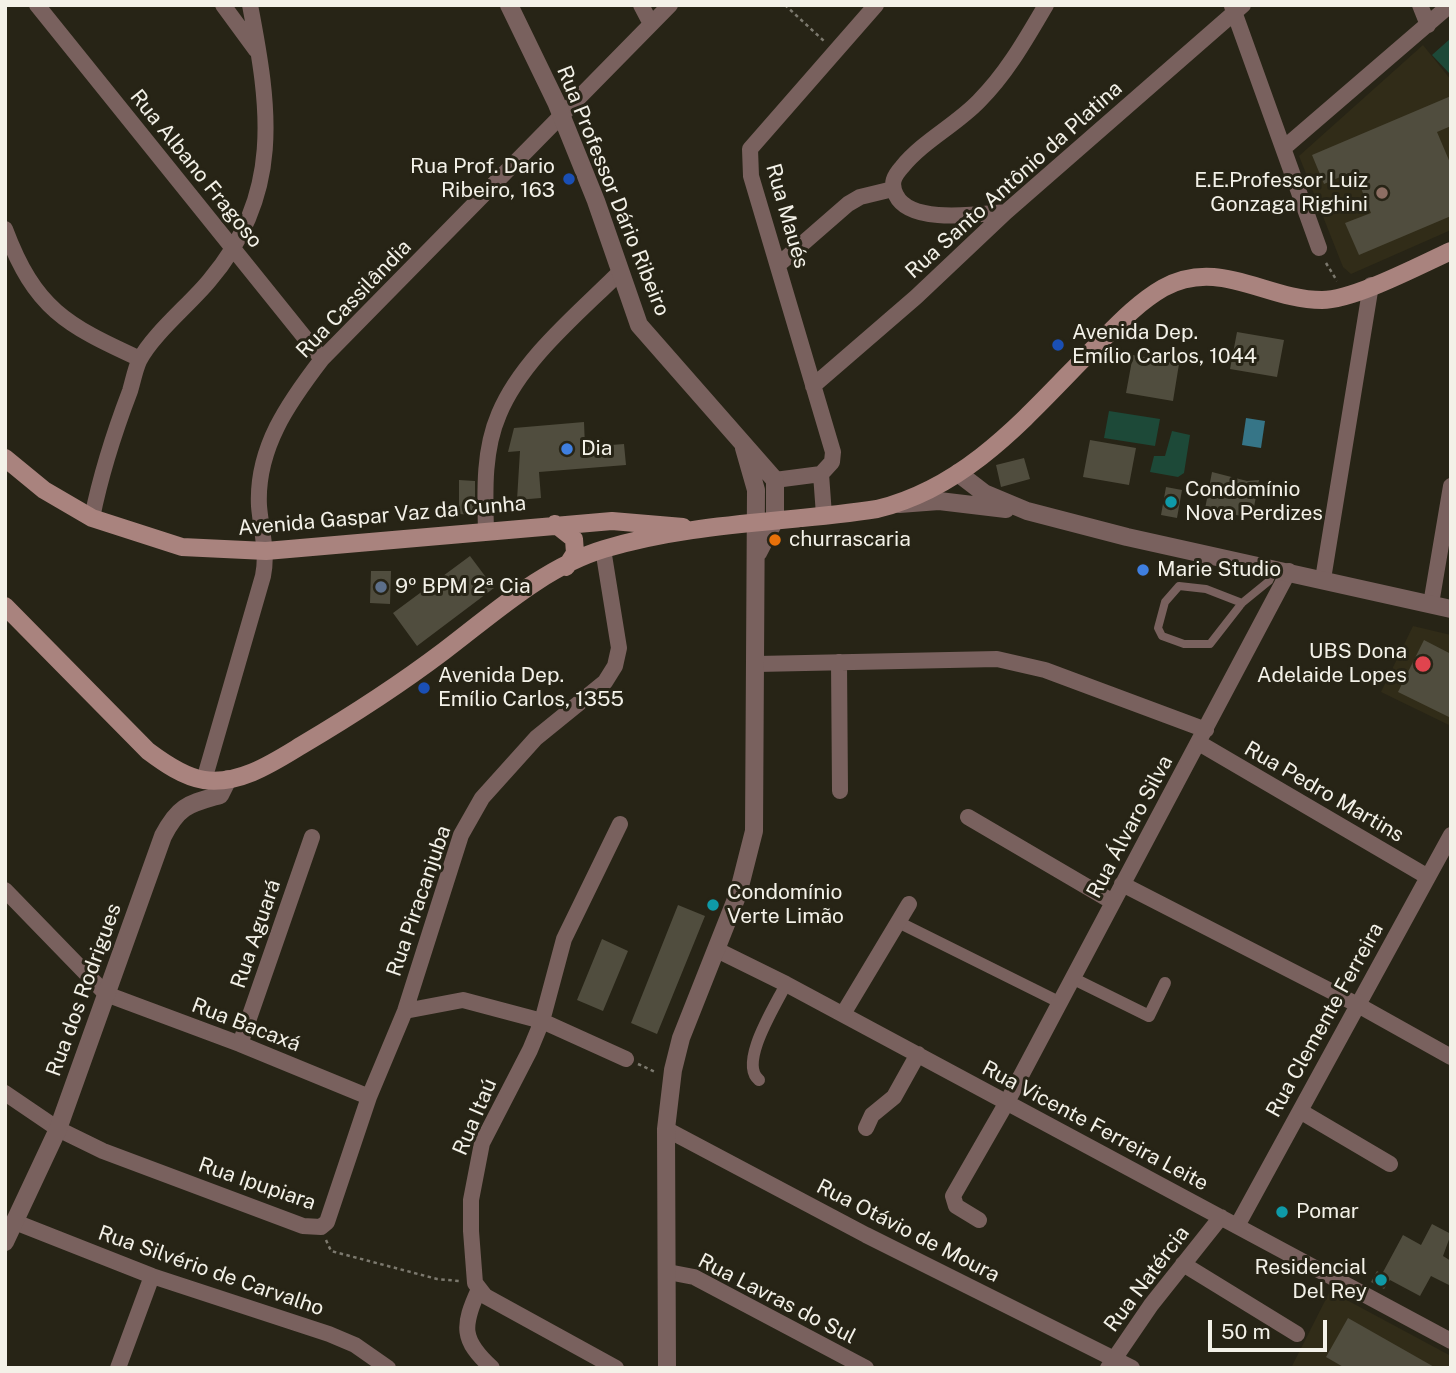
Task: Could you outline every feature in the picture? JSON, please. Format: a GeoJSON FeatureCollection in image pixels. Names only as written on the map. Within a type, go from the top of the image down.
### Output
{"type":"FeatureCollection","features":[{"type":"Feature","properties":{"kind":"main road"},"geometry":{"type":"LineString","coordinates":[[5,606],[148,751],[168,765],[204,780],[228,779],[254,772],[337,724],[443,652],[501,606],[566,566],[603,549],[702,529],[857,513],[899,504],[958,473],[1013,433],[1131,311],[1172,284],[1206,276],[1228,276],[1299,299],[1326,300],[1349,294],[1451,251]]}},
{"type":"Feature","properties":{"kind":"main road","name":"Avenida Gaspar Vaz da Cunha"},"geometry":{"type":"LineString","coordinates":[[5,458],[44,490],[92,518],[182,547],[266,551],[612,521],[702,529]]}},
{"type":"Feature","properties":{"kind":"main road"},"geometry":{"type":"LineString","coordinates":[[555,524],[575,539],[575,553],[566,566]]}},
{"type":"Feature","properties":{"kind":"street","name":"Rua Albano Fragoso"},"geometry":{"type":"LineString","coordinates":[[37,5],[322,359]]}},
{"type":"Feature","properties":{"kind":"street"},"geometry":{"type":"LineString","coordinates":[[223,5],[260,55]]}},
{"type":"Feature","properties":{"kind":"street"},"geometry":{"type":"LineString","coordinates":[[92,518],[102,470],[140,359],[234,250],[249,224],[264,150],[267,102],[250,5]]}},
{"type":"Feature","properties":{"kind":"street","name":"Rua Professor Dário Ribeiro"},"geometry":{"type":"LineString","coordinates":[[509,5],[596,201],[639,325],[744,448],[775,480]]}},
{"type":"Feature","properties":{"kind":"street"},"geometry":{"type":"LineString","coordinates":[[641,5],[651,24]]}},
{"type":"Feature","properties":{"kind":"street","name":"Rua Cassilândia"},"geometry":{"type":"LineString","coordinates":[[204,780],[263,576],[266,551],[259,504],[268,444],[280,419],[322,359],[670,5]]}},
{"type":"Feature","properties":{"kind":"street","name":"Rua Maués"},"geometry":{"type":"LineString","coordinates":[[824,515],[821,474],[832,462],[833,453],[751,176],[750,149],[876,5]]}},
{"type":"Feature","properties":{"kind":"street"},"geometry":{"type":"LineString","coordinates":[[1006,212],[954,215],[920,213],[899,201],[893,189],[893,178],[904,164],[978,102],[1014,60],[1046,5]]}},
{"type":"Feature","properties":{"kind":"street"},"geometry":{"type":"LineString","coordinates":[[1420,5],[1428,25]]}},
{"type":"Feature","properties":{"kind":"street"},"geometry":{"type":"LineString","coordinates":[[1284,146],[1450,5]]}},
{"type":"Feature","properties":{"kind":"street"},"geometry":{"type":"LineString","coordinates":[[1236,8],[1319,248]]}},
{"type":"Feature","properties":{"kind":"street","name":"Rua Santo Antônio da Platina"},"geometry":{"type":"LineString","coordinates":[[813,386],[916,297],[1006,212],[1236,8]]}},
{"type":"Feature","properties":{"kind":"street"},"geometry":{"type":"LineString","coordinates":[[778,265],[848,204],[893,189]]}},
{"type":"Feature","properties":{"kind":"street"},"geometry":{"type":"LineString","coordinates":[[5,229],[26,275],[45,303],[79,331],[140,359]]}},
{"type":"Feature","properties":{"kind":"street"},"geometry":{"type":"LineString","coordinates":[[486,531],[485,483],[499,415],[515,385],[538,356],[620,272]]}},
{"type":"Feature","properties":{"kind":"street"},"geometry":{"type":"LineString","coordinates":[[1323,579],[1371,285]]}},
{"type":"Feature","properties":{"kind":"street","name":"Rua Professor Dário Ribeiro"},"geometry":{"type":"LineString","coordinates":[[667,1368],[666,1129],[671,1079],[681,1038],[718,950],[741,884],[754,831],[756,490],[744,448]]}},
{"type":"Feature","properties":{"kind":"street"},"geometry":{"type":"LineString","coordinates":[[958,473],[984,493],[1027,511]]}},
{"type":"Feature","properties":{"kind":"street"},"geometry":{"type":"LineString","coordinates":[[756,556],[775,520],[775,480],[821,474]]}},
{"type":"Feature","properties":{"kind":"street"},"geometry":{"type":"LineString","coordinates":[[1431,604],[1451,486]]}},
{"type":"Feature","properties":{"kind":"street"},"geometry":{"type":"LineString","coordinates":[[899,504],[939,501],[1027,511],[1127,537],[1451,609]]}},
{"type":"Feature","properties":{"kind":"street","name":"Rua Piracanjuba"},"geometry":{"type":"LineString","coordinates":[[321,1227],[332,1214],[369,1097],[405,1011],[461,835],[482,798],[536,738],[605,682],[615,666],[619,648],[603,549]]}},
{"type":"Feature","properties":{"kind":"street","name":"Rua Álvaro Silva"},"geometry":{"type":"LineString","coordinates":[[979,1220],[956,1206],[953,1196],[1007,1102],[1202,736],[1282,570]]}},
{"type":"Feature","properties":{"kind":"street","name":"Rua Pedro Martins"},"geometry":{"type":"LineString","coordinates":[[757,664],[997,659],[1045,670],[1202,736],[1428,877]]}},
{"type":"Feature","properties":{"kind":"street"},"geometry":{"type":"LineString","coordinates":[[839,662],[840,791]]}},
{"type":"Feature","properties":{"kind":"street","name":"Rua dos Rodrigues"},"geometry":{"type":"LineString","coordinates":[[5,1242],[58,1129],[171,821],[181,809],[194,801],[220,795],[228,779]]}},
{"type":"Feature","properties":{"kind":"street"},"geometry":{"type":"LineString","coordinates":[[968,817],[1113,902]]}},
{"type":"Feature","properties":{"kind":"street","name":"Rua Itaú"},"geometry":{"type":"LineString","coordinates":[[477,1286],[471,1200],[475,1173],[494,1115],[530,1050],[542,1021],[564,939],[620,824]]}},
{"type":"Feature","properties":{"kind":"street","name":"Rua Clemente Ferreira"},"geometry":{"type":"LineString","coordinates":[[1237,1226],[1451,835]]}},
{"type":"Feature","properties":{"kind":"street","name":"Rua Aguará"},"geometry":{"type":"LineString","coordinates":[[240,1044],[312,837]]}},
{"type":"Feature","properties":{"kind":"street"},"geometry":{"type":"LineString","coordinates":[[1122,884],[1358,1004],[1451,1057]]}},
{"type":"Feature","properties":{"kind":"street"},"geometry":{"type":"LineString","coordinates":[[5,890],[106,994]]}},
{"type":"Feature","properties":{"kind":"street"},"geometry":{"type":"LineString","coordinates":[[843,1014],[909,904]]}},
{"type":"Feature","properties":{"kind":"street"},"geometry":{"type":"LineString","coordinates":[[898,922],[1059,1002]]}},
{"type":"Feature","properties":{"kind":"street","name":"Rua Vicente Ferreira Leite"},"geometry":{"type":"LineString","coordinates":[[718,950],[918,1054],[1451,1341]]}},
{"type":"Feature","properties":{"kind":"street"},"geometry":{"type":"LineString","coordinates":[[1072,978],[1149,1016],[1165,983]]}},
{"type":"Feature","properties":{"kind":"street"},"geometry":{"type":"LineString","coordinates":[[760,1080],[752,1072],[752,1054],[786,984]]}},
{"type":"Feature","properties":{"kind":"street","name":"Rua Bacaxá"},"geometry":{"type":"LineString","coordinates":[[106,994],[240,1044],[369,1097]]}},
{"type":"Feature","properties":{"kind":"street"},"geometry":{"type":"LineString","coordinates":[[405,1011],[463,1000],[542,1021],[626,1059]]}},
{"type":"Feature","properties":{"kind":"street"},"geometry":{"type":"LineString","coordinates":[[866,1128],[872,1115],[894,1097],[918,1054]]}},
{"type":"Feature","properties":{"kind":"street","name":"Rua Ipupiara"},"geometry":{"type":"LineString","coordinates":[[5,1093],[58,1129],[103,1151],[303,1226],[321,1227]]}},
{"type":"Feature","properties":{"kind":"street"},"geometry":{"type":"LineString","coordinates":[[1300,1111],[1390,1164]]}},
{"type":"Feature","properties":{"kind":"street","name":"Rua Otávio de Moura"},"geometry":{"type":"LineString","coordinates":[[666,1129],[1111,1363],[1132,1368]]}},
{"type":"Feature","properties":{"kind":"street","name":"Rua Natércia"},"geometry":{"type":"LineString","coordinates":[[1111,1363],[1183,1264],[1222,1217]]}},
{"type":"Feature","properties":{"kind":"street","name":"Rua Silvério de Carvalho"},"geometry":{"type":"LineString","coordinates":[[15,1222],[152,1276],[329,1334],[355,1345],[388,1368]]}},
{"type":"Feature","properties":{"kind":"street"},"geometry":{"type":"LineString","coordinates":[[1183,1264],[1297,1334]]}},
{"type":"Feature","properties":{"kind":"street","name":"Rua Lavras do Sul"},"geometry":{"type":"LineString","coordinates":[[668,1272],[694,1277],[866,1368]]}},
{"type":"Feature","properties":{"kind":"street"},"geometry":{"type":"LineString","coordinates":[[118,1368],[152,1276]]}},
{"type":"Feature","properties":{"kind":"street"},"geometry":{"type":"LineString","coordinates":[[492,1368],[474,1352],[466,1331],[477,1286],[491,1300],[616,1368]]}},
{"type":"Feature","properties":{"kind":"lane"},"geometry":{"type":"LineString","coordinates":[[1242,603],[1206,589],[1178,586],[1165,602],[1158,628],[1162,636],[1184,644],[1202,646],[1217,638],[1242,603],[1259,592],[1282,570]]}},
{"type":"Feature","properties":{"kind":"path"},"geometry":{"type":"LineString","coordinates":[[785,5],[834,50]]}},
{"type":"Feature","properties":{"kind":"path"},"geometry":{"type":"LineString","coordinates":[[1319,248],[1330,272],[1349,294]]}},
{"type":"Feature","properties":{"kind":"path"},"geometry":{"type":"LineString","coordinates":[[626,1059],[671,1079]]}},
{"type":"Feature","properties":{"kind":"path","name":"Rua Ipupiara"},"geometry":{"type":"LineString","coordinates":[[321,1227],[331,1251],[437,1279],[477,1286]]}},
{"type":"Feature","properties":{"kind":"shaded area","name":"E.E.Professor Luiz Gonzaga Righini"},"geometry":{"type":"Polygon","coordinates":[[[1423,45],[1451,80],[1451,230],[1351,274],[1343,267],[1299,156],[1423,45]]]}},
{"type":"Feature","properties":{"kind":"shaded area","name":"UBS Dona Adelaide Lopes"},"geometry":{"type":"Polygon","coordinates":[[[1413,626],[1451,635],[1451,726],[1381,692],[1413,626]]]}},
{"type":"Feature","properties":{"kind":"shaded area"},"geometry":{"type":"Polygon","coordinates":[[[1330,1291],[1451,1356],[1451,1368],[1291,1368],[1330,1291]]]}},
{"type":"Feature","properties":{"kind":"green space"},"geometry":{"type":"Polygon","coordinates":[[[1451,38],[1451,71],[1449,73],[1432,55],[1451,38]]]}},
{"type":"Feature","properties":{"kind":"green space"},"geometry":{"type":"Polygon","coordinates":[[[1109,411],[1160,419],[1155,446],[1104,438],[1109,411]]]}},
{"type":"Feature","properties":{"kind":"green space"},"geometry":{"type":"Polygon","coordinates":[[[1172,431],[1190,435],[1184,473],[1178,477],[1150,472],[1154,456],[1165,456],[1172,431]]]}},
{"type":"Feature","properties":{"kind":"water"},"geometry":{"type":"Polygon","coordinates":[[[1246,418],[1265,421],[1261,448],[1242,445],[1246,418]]]}},
{"type":"Feature","properties":{"kind":"building"},"geometry":{"type":"Polygon","coordinates":[[[1451,96],[1451,126],[1437,132],[1451,165],[1451,216],[1359,255],[1345,223],[1371,213],[1354,171],[1324,184],[1312,155],[1451,96]]]}},
{"type":"Feature","properties":{"kind":"building"},"geometry":{"type":"Polygon","coordinates":[[[1237,332],[1284,340],[1277,377],[1230,369],[1237,332]]]}},
{"type":"Feature","properties":{"kind":"building"},"geometry":{"type":"Polygon","coordinates":[[[1133,355],[1179,364],[1173,401],[1126,393],[1133,355]]]}},
{"type":"Feature","properties":{"kind":"building","name":"Dia"},"geometry":{"type":"Polygon","coordinates":[[[584,422],[585,447],[624,444],[626,465],[539,472],[541,498],[517,500],[520,451],[508,452],[514,428],[584,422]]]}},
{"type":"Feature","properties":{"kind":"building"},"geometry":{"type":"Polygon","coordinates":[[[1090,440],[1136,448],[1129,485],[1083,477],[1090,440]]]}},
{"type":"Feature","properties":{"kind":"building"},"geometry":{"type":"Polygon","coordinates":[[[1024,458],[1030,479],[1001,487],[996,465],[1024,458]]]}},
{"type":"Feature","properties":{"kind":"building"},"geometry":{"type":"Polygon","coordinates":[[[1212,472],[1247,481],[1259,480],[1252,518],[1205,509],[1212,472]]]}},
{"type":"Feature","properties":{"kind":"building"},"geometry":{"type":"Polygon","coordinates":[[[459,480],[475,481],[475,515],[459,514],[459,480]]]}},
{"type":"Feature","properties":{"kind":"building","name":"Condomínio Nova Perdizes"},"geometry":{"type":"Polygon","coordinates":[[[1166,487],[1182,490],[1177,518],[1161,515],[1166,487]]]}},
{"type":"Feature","properties":{"kind":"building"},"geometry":{"type":"Polygon","coordinates":[[[470,556],[494,588],[417,646],[393,613],[470,556]]]}},
{"type":"Feature","properties":{"kind":"building","name":"9º BPM 2ª Cia"},"geometry":{"type":"Polygon","coordinates":[[[371,571],[391,571],[390,604],[370,603],[371,571]]]}},
{"type":"Feature","properties":{"kind":"building"},"geometry":{"type":"Polygon","coordinates":[[[1424,640],[1451,654],[1451,718],[1398,692],[1424,640]]]}},
{"type":"Feature","properties":{"kind":"building"},"geometry":{"type":"Polygon","coordinates":[[[678,905],[705,916],[657,1034],[631,1023],[678,905]]]}},
{"type":"Feature","properties":{"kind":"building"},"geometry":{"type":"Polygon","coordinates":[[[602,939],[628,951],[603,1011],[577,1000],[602,939]]]}},
{"type":"Feature","properties":{"kind":"building"},"geometry":{"type":"Polygon","coordinates":[[[1432,1224],[1451,1234],[1443,1256],[1451,1261],[1451,1286],[1431,1276],[1420,1296],[1390,1280],[1384,1289],[1371,1282],[1377,1271],[1382,1274],[1403,1235],[1421,1245],[1432,1224]]]}},
{"type":"Feature","properties":{"kind":"building"},"geometry":{"type":"Polygon","coordinates":[[[1348,1318],[1436,1368],[1345,1368],[1326,1357],[1348,1318]]]}},
{"type":"Feature","properties":{"kind":"place","name":"Rua Prof. Dario Ribeiro, 163"},"geometry":{"type":"Point","coordinates":[569,179]}},
{"type":"Feature","properties":{"kind":"place","name":"E.E.Professor Luiz Gonzaga Righini"},"geometry":{"type":"Point","coordinates":[1382,193]}},
{"type":"Feature","properties":{"kind":"place","name":"Avenida Dep. Emílio Carlos, 1044"},"geometry":{"type":"Point","coordinates":[1058,345]}},
{"type":"Feature","properties":{"kind":"place","name":"Dia"},"geometry":{"type":"Point","coordinates":[567,449]}},
{"type":"Feature","properties":{"kind":"place","name":"Condomínio Nova Perdizes"},"geometry":{"type":"Point","coordinates":[1171,502]}},
{"type":"Feature","properties":{"kind":"place","name":"churrascaria"},"geometry":{"type":"Point","coordinates":[775,540]}},
{"type":"Feature","properties":{"kind":"place","name":"Marie Studio"},"geometry":{"type":"Point","coordinates":[1143,570]}},
{"type":"Feature","properties":{"kind":"place","name":"9º BPM 2ª Cia"},"geometry":{"type":"Point","coordinates":[381,587]}},
{"type":"Feature","properties":{"kind":"place","name":"UBS Dona Adelaide Lopes"},"geometry":{"type":"Point","coordinates":[1423,664]}},
{"type":"Feature","properties":{"kind":"place","name":"Avenida Dep. Emílio Carlos, 1355"},"geometry":{"type":"Point","coordinates":[424,688]}},
{"type":"Feature","properties":{"kind":"place","name":"Condomínio Verte Limão"},"geometry":{"type":"Point","coordinates":[713,905]}},
{"type":"Feature","properties":{"kind":"place","name":"Pomar"},"geometry":{"type":"Point","coordinates":[1282,1212]}},
{"type":"Feature","properties":{"kind":"place","name":"Residencial Del Rey"},"geometry":{"type":"Point","coordinates":[1381,1280]}}]}
